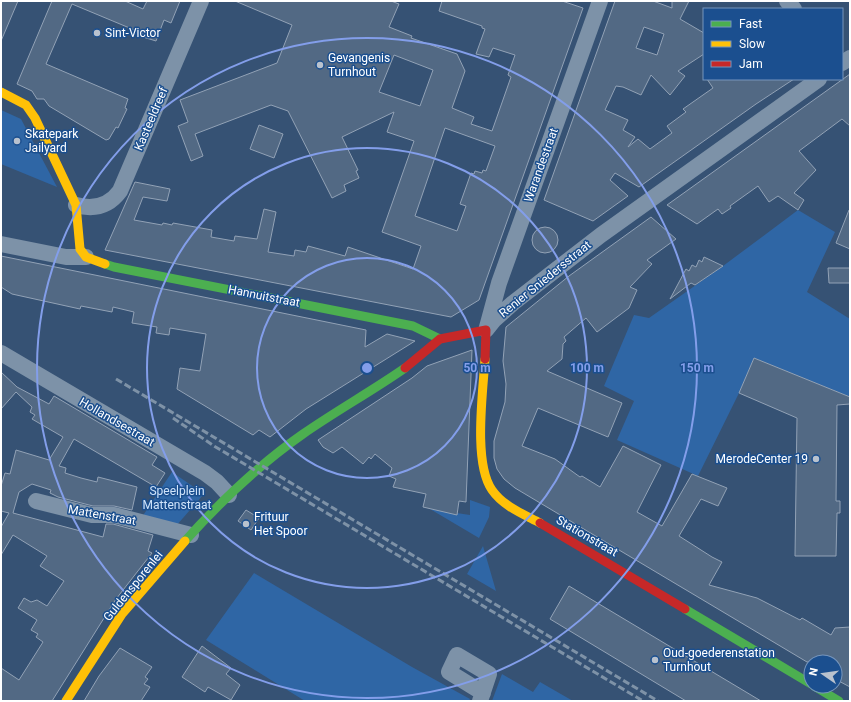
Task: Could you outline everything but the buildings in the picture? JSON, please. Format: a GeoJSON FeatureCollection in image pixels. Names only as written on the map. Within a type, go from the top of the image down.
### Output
{"type":"FeatureCollection","features":[{"type":"Feature","properties":{"kind":"street","name":"Kasteeldreef"},"geometry":{"type":"LineString","coordinates":[[76,205],[85,208],[103,205],[113,200],[120,191],[202,1]]}},
{"type":"Feature","properties":{"kind":"street","name":"Warandestraat"},"geometry":{"type":"LineString","coordinates":[[486,330],[499,283],[600,1]]}},
{"type":"Feature","properties":{"kind":"street","name":"Renier Sniedersstraat"},"geometry":{"type":"LineString","coordinates":[[486,330],[494,320],[513,303],[601,235],[818,80]]}},
{"type":"Feature","properties":{"kind":"street"},"geometry":{"type":"LineString","coordinates":[[1,92],[26,105],[35,118],[76,205],[78,241],[80,249],[86,257]]}},
{"type":"Feature","properties":{"kind":"street","name":"Hannuitstraat"},"geometry":{"type":"LineString","coordinates":[[1,244],[66,257],[86,257],[114,267],[413,326],[440,339]]}},
{"type":"Feature","properties":{"kind":"street"},"geometry":{"type":"LineString","coordinates":[[229,495],[274,455],[404,368],[440,339],[486,330]]}},
{"type":"Feature","properties":{"kind":"street","name":"Stationstraat"},"geometry":{"type":"LineString","coordinates":[[486,330],[480,442],[486,478],[497,496],[506,504],[612,565],[803,679]]}},
{"type":"Feature","properties":{"kind":"street","name":"Hollandsestraat"},"geometry":{"type":"LineString","coordinates":[[1,353],[205,473],[217,482],[229,495]]}},
{"type":"Feature","properties":{"kind":"street","name":"Guldensporenlei"},"geometry":{"type":"LineString","coordinates":[[66,701],[122,614],[191,535],[229,495]]}},
{"type":"Feature","properties":{"kind":"street","name":"Mattenstraat"},"geometry":{"type":"LineString","coordinates":[[36,501],[92,515],[114,515],[191,535]]}},
{"type":"Feature","properties":{"kind":"street"},"geometry":{"type":"LineString","coordinates":[[827,694],[838,701]]}},
{"type":"Feature","properties":{"kind":"green space","name":"Skatepark Jailyard"},"geometry":{"type":"Polygon","coordinates":[[[1,110],[21,119],[57,187],[1,164],[1,110]]]}},
{"type":"Feature","properties":{"kind":"green space"},"geometry":{"type":"Polygon","coordinates":[[[798,210],[835,232],[807,292],[850,319],[850,397],[754,358],[739,393],[698,476],[617,440],[634,401],[604,386],[634,315],[649,318],[723,266],[798,210]]]}},
{"type":"Feature","properties":{"kind":"green space","name":"Speelplein Mattenstraat"},"geometry":{"type":"Polygon","coordinates":[[[172,472],[204,494],[176,526],[142,517],[172,472]]]}},
{"type":"Feature","properties":{"kind":"green space"},"geometry":{"type":"Polygon","coordinates":[[[470,500],[490,507],[489,517],[479,538],[430,509],[470,515],[470,500]]]}},
{"type":"Feature","properties":{"kind":"green space"},"geometry":{"type":"Polygon","coordinates":[[[483,546],[496,591],[467,574],[483,546]]]}},
{"type":"Feature","properties":{"kind":"green space"},"geometry":{"type":"Polygon","coordinates":[[[254,573],[412,667],[470,699],[469,701],[305,701],[206,640],[254,573]]]}},
{"type":"Feature","properties":{"kind":"green space"},"geometry":{"type":"Polygon","coordinates":[[[502,674],[533,692],[540,682],[573,701],[492,701],[502,674]]]}},
{"type":"Feature","properties":{"kind":"railway"},"geometry":{"type":"LineString","coordinates":[[116,379],[658,701]]}},
{"type":"Feature","properties":{"kind":"railway"},"geometry":{"type":"LineString","coordinates":[[173,418],[214,446],[643,701]]}},
{"type":"Feature","properties":{"kind":"traffic: fast"},"geometry":{"type":"LineString","coordinates":[[105,264],[413,326],[440,339]]}},
{"type":"Feature","properties":{"kind":"traffic: fast"},"geometry":{"type":"LineString","coordinates":[[185,541],[226,498],[271,458],[316,426],[405,368]]}},
{"type":"Feature","properties":{"kind":"traffic: fast"},"geometry":{"type":"LineString","coordinates":[[685,609],[803,679]]}},
{"type":"Feature","properties":{"kind":"traffic: fast"},"geometry":{"type":"LineString","coordinates":[[827,694],[839,701]]}},
{"type":"Feature","properties":{"kind":"traffic: slow"},"geometry":{"type":"LineString","coordinates":[[1,92],[26,105],[35,118],[76,205],[80,249],[86,257],[105,264]]}},
{"type":"Feature","properties":{"kind":"traffic: slow"},"geometry":{"type":"LineString","coordinates":[[485,359],[481,408],[481,445],[486,478],[492,490],[502,501],[540,523]]}},
{"type":"Feature","properties":{"kind":"traffic: slow"},"geometry":{"type":"LineString","coordinates":[[66,701],[122,614],[185,541]]}},
{"type":"Feature","properties":{"kind":"traffic: jam"},"geometry":{"type":"LineString","coordinates":[[405,368],[440,339],[486,330],[485,359]]}},
{"type":"Feature","properties":{"kind":"traffic: jam"},"geometry":{"type":"LineString","coordinates":[[540,523],[685,609]]}},
{"type":"Feature","properties":{"kind":"place","name":"Sint-Victor"},"geometry":{"type":"Point","coordinates":[97,33]}},
{"type":"Feature","properties":{"kind":"place","name":"Gevangenis Turnhout"},"geometry":{"type":"Point","coordinates":[320,65]}},
{"type":"Feature","properties":{"kind":"place","name":"Skatepark Jailyard"},"geometry":{"type":"Point","coordinates":[17,141]}},
{"type":"Feature","properties":{"kind":"place","name":"MerodeCenter 19"},"geometry":{"type":"Point","coordinates":[816,459]}},
{"type":"Feature","properties":{"kind":"place","name":"Frituur Het Spoor"},"geometry":{"type":"Point","coordinates":[246,524]}},
{"type":"Feature","properties":{"kind":"place","name":"Oud-goederenstation Turnhout"},"geometry":{"type":"Point","coordinates":[655,660]}}]}
